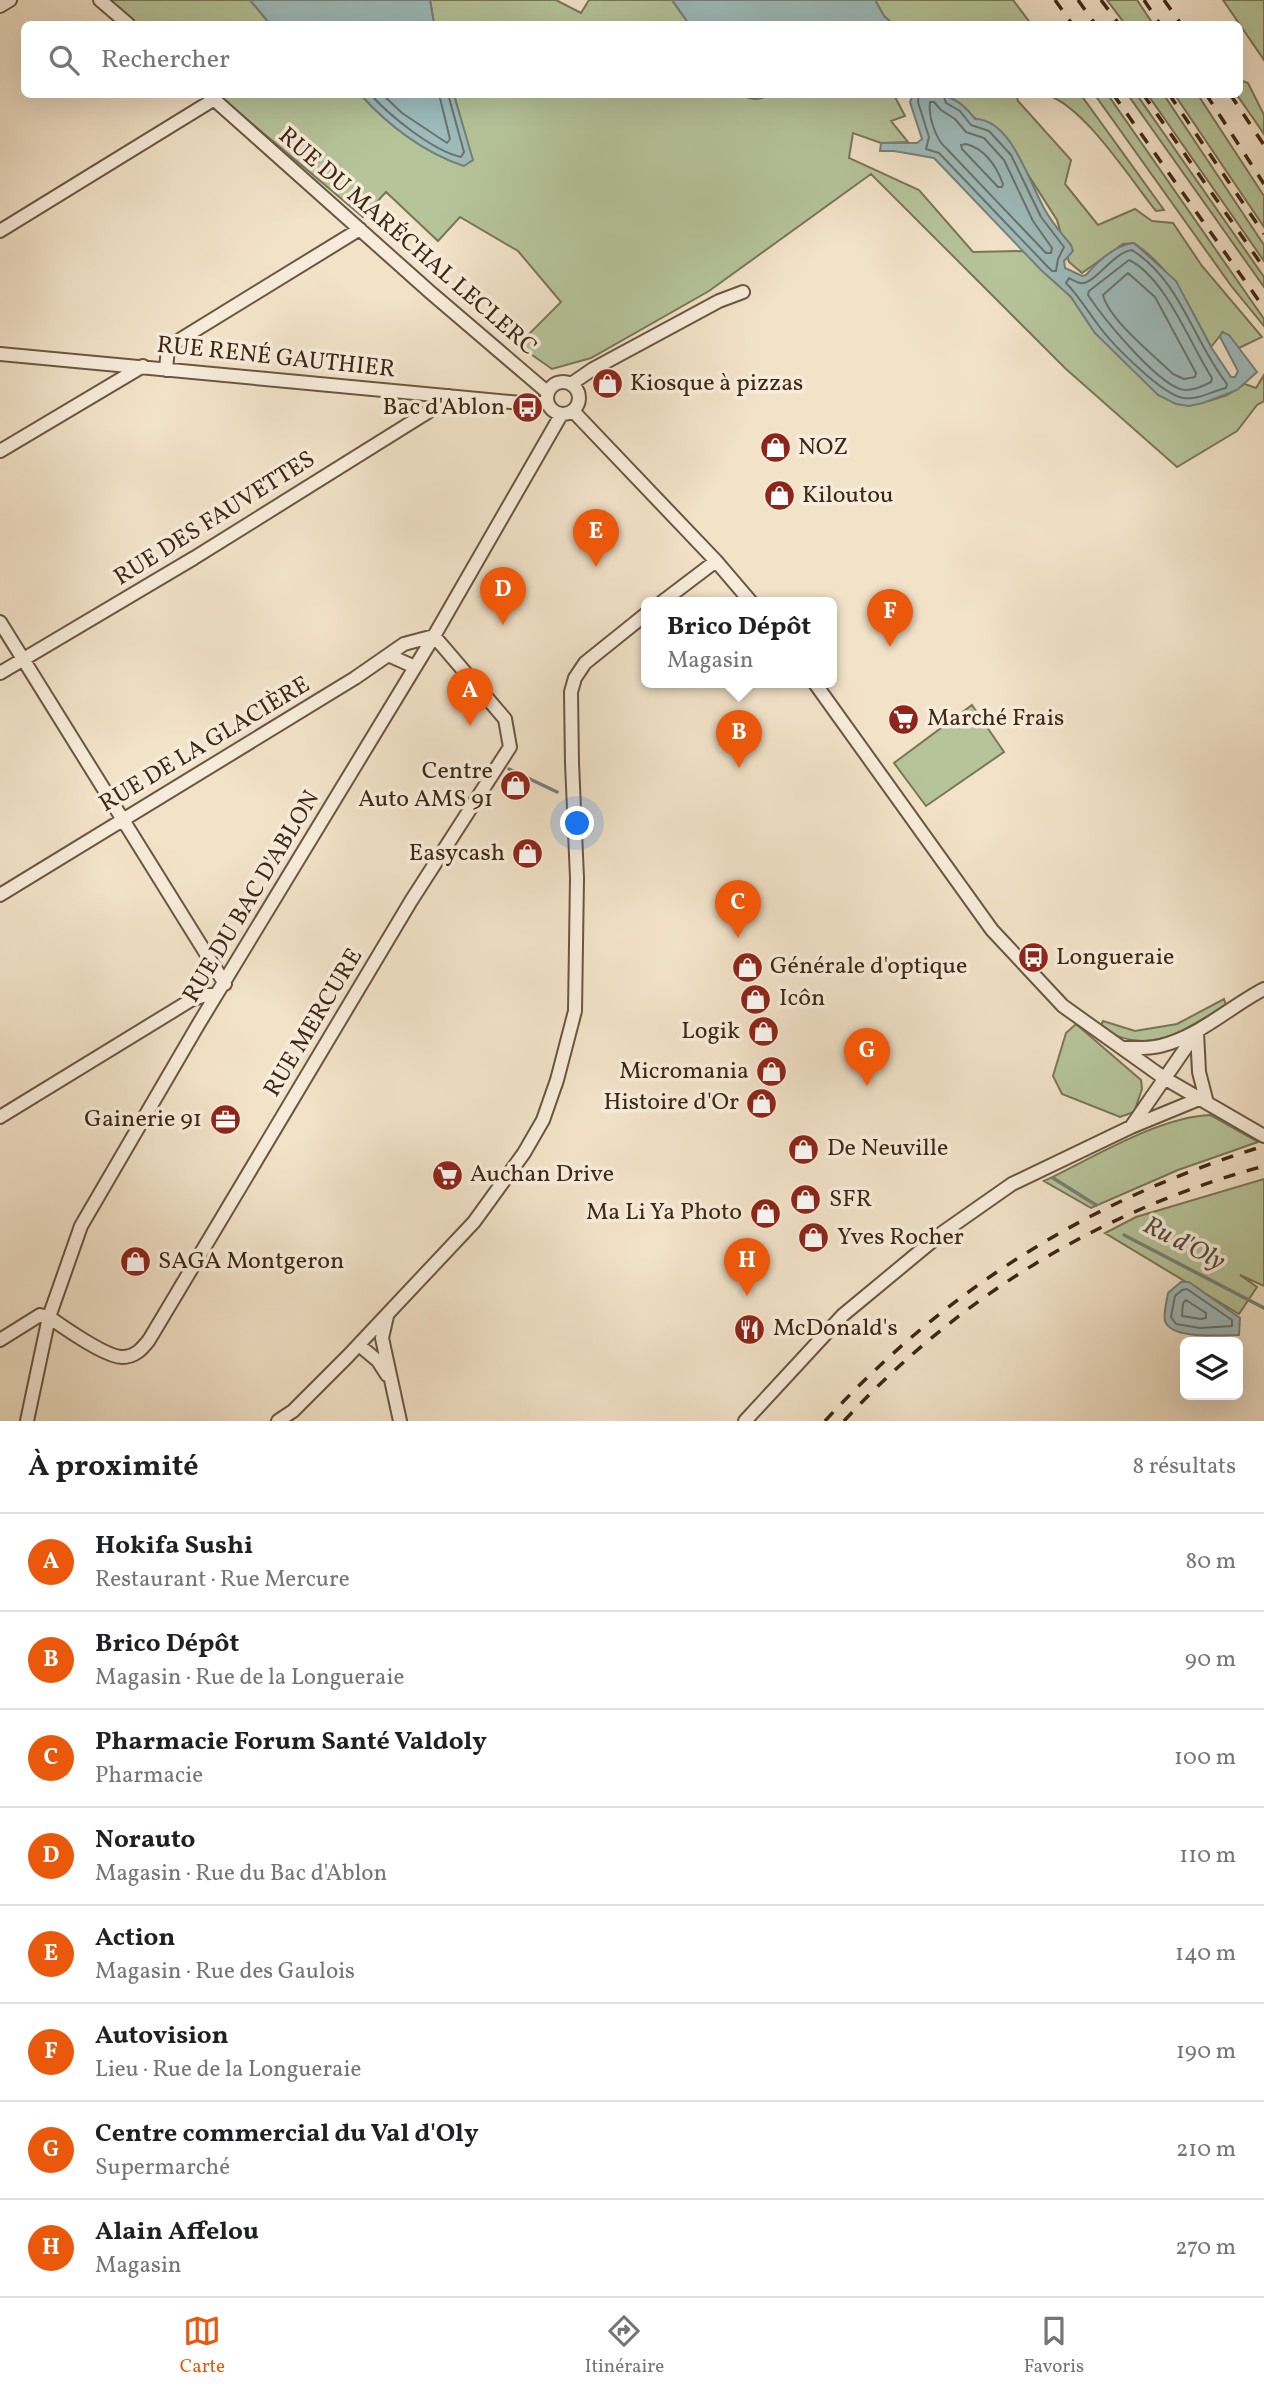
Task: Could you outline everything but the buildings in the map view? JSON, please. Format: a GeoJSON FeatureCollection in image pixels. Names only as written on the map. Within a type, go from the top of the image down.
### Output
{"type":"FeatureCollection","features":[{"type":"Feature","properties":{"kind":"street"},"geometry":{"type":"LineString","coordinates":[[0,6],[10,0]]}},
{"type":"Feature","properties":{"kind":"street"},"geometry":{"type":"LineString","coordinates":[[100,0],[124,21]]}},
{"type":"Feature","properties":{"kind":"street"},"geometry":{"type":"LineString","coordinates":[[0,231],[209,98]]}},
{"type":"Feature","properties":{"kind":"street","name":"RUE DU MARÉCHAL LECLERC"},"geometry":{"type":"LineString","coordinates":[[212,98],[547,396]]}},
{"type":"Feature","properties":{"kind":"street"},"geometry":{"type":"LineString","coordinates":[[166,370],[168,348],[360,229]]}},
{"type":"Feature","properties":{"kind":"street"},"geometry":{"type":"LineString","coordinates":[[743,292],[719,301],[593,369],[571,384],[556,384],[547,396],[552,410],[567,413],[716,561],[747,597]]}},
{"type":"Feature","properties":{"kind":"street","name":"RUE RENÉ GAUTHIER"},"geometry":{"type":"LineString","coordinates":[[0,354],[537,404],[547,396]]}},
{"type":"Feature","properties":{"kind":"street"},"geometry":{"type":"LineString","coordinates":[[0,451],[143,366]]}},
{"type":"Feature","properties":{"kind":"street"},"geometry":{"type":"LineString","coordinates":[[567,413],[577,407],[579,397],[571,384]]}},
{"type":"Feature","properties":{"kind":"street","name":"RUE DES FAUVETTES"},"geometry":{"type":"LineString","coordinates":[[0,673],[194,558],[428,412],[449,396]]}},
{"type":"Feature","properties":{"kind":"street","name":"RUE DU BAC D'ABLON"},"geometry":{"type":"LineString","coordinates":[[27,1421],[50,1317],[81,1226],[216,995],[567,413]]}},
{"type":"Feature","properties":{"kind":"street"},"geometry":{"type":"LineString","coordinates":[[669,597],[716,561]]}},
{"type":"Feature","properties":{"kind":"street"},"geometry":{"type":"LineString","coordinates":[[278,1421],[293,1411],[359,1345],[483,1211],[524,1153],[543,1120],[557,1080],[575,1011],[577,878],[571,692],[575,678],[595,654],[641,618]]}},
{"type":"Feature","properties":{"kind":"street"},"geometry":{"type":"LineString","coordinates":[[0,622],[225,984]]}},
{"type":"Feature","properties":{"kind":"street","name":"RUE DE LA GLACIÈRE"},"geometry":{"type":"LineString","coordinates":[[0,895],[355,678],[404,644],[434,636]]}},
{"type":"Feature","properties":{"kind":"street","name":"RUE MERCURE"},"geometry":{"type":"LineString","coordinates":[[50,1317],[62,1327],[112,1355],[125,1357],[141,1350],[411,901],[510,747],[505,719],[434,636]]}},
{"type":"Feature","properties":{"kind":"street"},"geometry":{"type":"LineString","coordinates":[[388,655],[415,667]]}},
{"type":"Feature","properties":{"kind":"street"},"geometry":{"type":"LineString","coordinates":[[818,688],[992,930],[1063,1006],[1164,1078],[1264,1136]]}},
{"type":"Feature","properties":{"kind":"street"},"geometry":{"type":"LineString","coordinates":[[1122,1048],[1159,1047],[1196,1032],[1264,989]]}},
{"type":"Feature","properties":{"kind":"street"},"geometry":{"type":"LineString","coordinates":[[0,1118],[191,1000],[205,995],[216,995]]}},
{"type":"Feature","properties":{"kind":"street"},"geometry":{"type":"LineString","coordinates":[[1131,1127],[1196,1032]]}},
{"type":"Feature","properties":{"kind":"street"},"geometry":{"type":"LineString","coordinates":[[1196,1032],[1203,1101]]}},
{"type":"Feature","properties":{"kind":"street"},"geometry":{"type":"LineString","coordinates":[[745,1421],[843,1315],[942,1233],[1012,1184],[1131,1127],[1203,1101]]}},
{"type":"Feature","properties":{"kind":"street"},"geometry":{"type":"LineString","coordinates":[[0,1340],[40,1315],[50,1317]]}},
{"type":"Feature","properties":{"kind":"street"},"geometry":{"type":"LineString","coordinates":[[387,1316],[382,1338],[400,1421]]}},
{"type":"Feature","properties":{"kind":"street"},"geometry":{"type":"LineString","coordinates":[[359,1345],[378,1361],[390,1379]]}},
{"type":"Feature","properties":{"kind":"green space"},"geometry":{"type":"Polygon","coordinates":[[[105,0],[250,0],[268,21],[130,21],[105,0]]]}},
{"type":"Feature","properties":{"kind":"green space"},"geometry":{"type":"Polygon","coordinates":[[[430,0],[556,0],[581,13],[589,0],[672,0],[687,21],[434,21],[430,0]]]}},
{"type":"Feature","properties":{"kind":"green space"},"geometry":{"type":"Polygon","coordinates":[[[875,0],[1013,0],[1029,21],[890,21],[875,0]]]}},
{"type":"Feature","properties":{"kind":"green space"},"geometry":{"type":"Polygon","coordinates":[[[1107,0],[1137,0],[1151,21],[1123,21],[1107,0]]]}},
{"type":"Feature","properties":{"kind":"green space"},"geometry":{"type":"Polygon","coordinates":[[[1223,0],[1264,0],[1264,60],[1243,29],[1243,21],[1237,21],[1223,0]]]}},
{"type":"Feature","properties":{"kind":"green space"},"geometry":{"type":"Polygon","coordinates":[[[1243,81],[1248,83],[1264,115],[1264,134],[1239,98],[1243,98],[1243,81]]]}},
{"type":"Feature","properties":{"kind":"green space"},"geometry":{"type":"Polygon","coordinates":[[[222,98],[364,98],[383,117],[421,146],[464,165],[472,160],[455,98],[896,98],[905,116],[891,121],[908,142],[881,143],[853,133],[849,158],[919,190],[973,252],[1024,251],[1071,297],[1095,333],[1209,401],[1227,395],[1245,384],[1256,388],[1264,375],[1264,401],[1257,405],[1237,431],[1177,467],[1066,369],[871,174],[709,291],[591,358],[552,369],[518,345],[561,302],[518,251],[460,217],[438,241],[386,192],[363,217],[222,98]]]}},
{"type":"Feature","properties":{"kind":"green space"},"geometry":{"type":"Polygon","coordinates":[[[950,98],[1017,98],[1071,160],[1065,184],[1098,225],[1135,209],[1152,221],[1173,223],[1202,266],[1262,337],[1239,348],[1223,332],[1211,347],[1188,303],[1170,277],[1134,243],[1123,244],[1082,273],[1069,262],[1057,220],[1018,159],[959,103],[950,98]]]}},
{"type":"Feature","properties":{"kind":"green space"},"geometry":{"type":"Polygon","coordinates":[[[1053,98],[1083,98],[1164,210],[1156,211],[1091,128],[1053,98]]]}},
{"type":"Feature","properties":{"kind":"green space"},"geometry":{"type":"Polygon","coordinates":[[[1097,98],[1110,98],[1264,319],[1264,326],[1232,287],[1097,98]]]}},
{"type":"Feature","properties":{"kind":"green space"},"geometry":{"type":"Polygon","coordinates":[[[1130,98],[1139,98],[1264,277],[1264,287],[1130,98]]]}},
{"type":"Feature","properties":{"kind":"green space"},"geometry":{"type":"Polygon","coordinates":[[[1150,98],[1166,98],[1264,245],[1264,261],[1150,98]]]}},
{"type":"Feature","properties":{"kind":"green space"},"geometry":{"type":"Polygon","coordinates":[[[1177,98],[1200,98],[1264,196],[1264,227],[1177,98]]]}},
{"type":"Feature","properties":{"kind":"green space"},"geometry":{"type":"Polygon","coordinates":[[[972,705],[1004,752],[926,806],[894,763],[972,705]]]}},
{"type":"Feature","properties":{"kind":"green space"},"geometry":{"type":"Polygon","coordinates":[[[1224,999],[1226,1005],[1195,1023],[1150,1041],[1134,1041],[1100,1027],[1103,1021],[1135,1031],[1177,1024],[1224,999]]]}},
{"type":"Feature","properties":{"kind":"green space"},"geometry":{"type":"Polygon","coordinates":[[[1076,1024],[1141,1080],[1142,1089],[1134,1112],[1120,1117],[1062,1094],[1053,1076],[1066,1033],[1076,1024]]]}},
{"type":"Feature","properties":{"kind":"green space"},"geometry":{"type":"Polygon","coordinates":[[[1210,1115],[1258,1142],[1178,1170],[1091,1208],[1044,1181],[1147,1131],[1169,1123],[1210,1115]]]}},
{"type":"Feature","properties":{"kind":"green space"},"geometry":{"type":"Polygon","coordinates":[[[1264,1179],[1264,1286],[1240,1275],[1257,1287],[1239,1314],[1105,1233],[1136,1217],[1264,1179]]]}},
{"type":"Feature","properties":{"kind":"water"},"geometry":{"type":"Polygon","coordinates":[[[250,0],[430,0],[434,21],[268,21],[250,0]]]}},
{"type":"Feature","properties":{"kind":"water"},"geometry":{"type":"Polygon","coordinates":[[[672,0],[875,0],[890,21],[687,21],[672,0]]]}},
{"type":"Feature","properties":{"kind":"water"},"geometry":{"type":"Polygon","coordinates":[[[364,98],[455,98],[473,160],[464,166],[435,154],[383,117],[364,98]]]}},
{"type":"Feature","properties":{"kind":"water"},"geometry":{"type":"Polygon","coordinates":[[[912,98],[950,98],[962,105],[975,119],[988,122],[999,130],[1018,155],[1048,215],[1071,245],[1073,251],[1064,261],[1065,268],[1082,276],[1086,275],[1114,250],[1134,243],[1176,281],[1211,347],[1231,377],[1235,377],[1238,371],[1220,337],[1222,332],[1229,335],[1257,372],[1237,390],[1203,403],[1189,406],[1176,404],[1158,395],[1095,333],[1071,297],[1041,270],[934,158],[880,151],[881,143],[917,143],[922,139],[910,102],[912,98]]]}},
{"type":"Feature","properties":{"kind":"water"},"geometry":{"type":"Polygon","coordinates":[[[1181,1282],[1189,1282],[1240,1318],[1239,1335],[1187,1334],[1169,1327],[1165,1321],[1168,1293],[1181,1282]]]}},
{"type":"Feature","properties":{"kind":"waterway","name":"Ru d'Oly"},"geometry":{"type":"LineString","coordinates":[[509,769],[557,792]]}},
{"type":"Feature","properties":{"kind":"waterway","name":"Ru d'Oly"},"geometry":{"type":"LineString","coordinates":[[1053,1178],[1096,1205]]}},
{"type":"Feature","properties":{"kind":"waterway","name":"Ru d'Oly"},"geometry":{"type":"LineString","coordinates":[[1124,1235],[1264,1308]]}},
{"type":"Feature","properties":{"kind":"railway"},"geometry":{"type":"LineString","coordinates":[[1055,0],[1070,21]]}},
{"type":"Feature","properties":{"kind":"railway"},"geometry":{"type":"LineString","coordinates":[[1078,0],[1093,21]]}},
{"type":"Feature","properties":{"kind":"railway"},"geometry":{"type":"LineString","coordinates":[[1101,0],[1117,21]]}},
{"type":"Feature","properties":{"kind":"railway"},"geometry":{"type":"LineString","coordinates":[[1144,0],[1158,21]]}},
{"type":"Feature","properties":{"kind":"railway"},"geometry":{"type":"LineString","coordinates":[[1164,0],[1179,21]]}},
{"type":"Feature","properties":{"kind":"railway"},"geometry":{"type":"LineString","coordinates":[[1116,98],[1264,308]]}},
{"type":"Feature","properties":{"kind":"railway"},"geometry":{"type":"LineString","coordinates":[[1146,98],[1264,268]]}},
{"type":"Feature","properties":{"kind":"railway"},"geometry":{"type":"LineString","coordinates":[[1172,98],[1264,234]]}},
{"type":"Feature","properties":{"kind":"railway"},"geometry":{"type":"LineString","coordinates":[[1209,98],[1264,184]]}},
{"type":"Feature","properties":{"kind":"railway"},"geometry":{"type":"LineString","coordinates":[[1233,98],[1264,145]]}},
{"type":"Feature","properties":{"kind":"railway"},"geometry":{"type":"LineString","coordinates":[[825,1421],[872,1373],[921,1329],[1025,1254],[1081,1221],[1140,1193],[1200,1168],[1264,1146]]}},
{"type":"Feature","properties":{"kind":"railway"},"geometry":{"type":"LineString","coordinates":[[844,1421],[935,1335],[984,1297],[1036,1264],[1145,1207],[1264,1166]]}},
{"type":"Feature","properties":{"kind":"place","name":"Kiosque à pizzas"},"geometry":{"type":"Point","coordinates":[607,384]}},
{"type":"Feature","properties":{"kind":"place","name":"Bac d'Ablon"},"geometry":{"type":"Point","coordinates":[528,408]}},
{"type":"Feature","properties":{"kind":"place","name":"NOZ"},"geometry":{"type":"Point","coordinates":[775,448]}},
{"type":"Feature","properties":{"kind":"place","name":"Kiloutou"},"geometry":{"type":"Point","coordinates":[779,496]}},
{"type":"Feature","properties":{"kind":"place","name":"Action"},"geometry":{"type":"Point","coordinates":[596,567]}},
{"type":"Feature","properties":{"kind":"place","name":"Norauto"},"geometry":{"type":"Point","coordinates":[503,625]}},
{"type":"Feature","properties":{"kind":"place","name":"Autovision"},"geometry":{"type":"Point","coordinates":[890,647]}},
{"type":"Feature","properties":{"kind":"place","name":"Marché Frais"},"geometry":{"type":"Point","coordinates":[904,719]}},
{"type":"Feature","properties":{"kind":"place","name":"Hokifa Sushi"},"geometry":{"type":"Point","coordinates":[470,726]}},
{"type":"Feature","properties":{"kind":"place","name":"Brico Dépôt"},"geometry":{"type":"Point","coordinates":[739,768]}},
{"type":"Feature","properties":{"kind":"place","name":"Centre Auto AMS 91"},"geometry":{"type":"Point","coordinates":[516,786]}},
{"type":"Feature","properties":{"kind":"place","name":"Easycash"},"geometry":{"type":"Point","coordinates":[528,854]}},
{"type":"Feature","properties":{"kind":"place","name":"Pharmacie Forum Santé Valdoly"},"geometry":{"type":"Point","coordinates":[738,938]}},
{"type":"Feature","properties":{"kind":"place","name":"Longueraie"},"geometry":{"type":"Point","coordinates":[1033,958]}},
{"type":"Feature","properties":{"kind":"place","name":"Générale d'optique"},"geometry":{"type":"Point","coordinates":[747,967]}},
{"type":"Feature","properties":{"kind":"place","name":"Icôn"},"geometry":{"type":"Point","coordinates":[756,999]}},
{"type":"Feature","properties":{"kind":"place","name":"Logik"},"geometry":{"type":"Point","coordinates":[763,1032]}},
{"type":"Feature","properties":{"kind":"place","name":"Micromania"},"geometry":{"type":"Point","coordinates":[772,1072]}},
{"type":"Feature","properties":{"kind":"place","name":"Centre commercial du Val d'Oly"},"geometry":{"type":"Point","coordinates":[867,1086]}},
{"type":"Feature","properties":{"kind":"place","name":"Histoire d'Or"},"geometry":{"type":"Point","coordinates":[762,1103]}},
{"type":"Feature","properties":{"kind":"place","name":"Gainerie 91"},"geometry":{"type":"Point","coordinates":[225,1120]}},
{"type":"Feature","properties":{"kind":"place","name":"De Neuville"},"geometry":{"type":"Point","coordinates":[804,1149]}},
{"type":"Feature","properties":{"kind":"place","name":"Auchan Drive"},"geometry":{"type":"Point","coordinates":[447,1175]}},
{"type":"Feature","properties":{"kind":"place","name":"SFR"},"geometry":{"type":"Point","coordinates":[806,1200]}},
{"type":"Feature","properties":{"kind":"place","name":"Ma Li Ya Photo"},"geometry":{"type":"Point","coordinates":[765,1213]}},
{"type":"Feature","properties":{"kind":"place","name":"Yves Rocher"},"geometry":{"type":"Point","coordinates":[814,1238]}},
{"type":"Feature","properties":{"kind":"place","name":"SAGA Montgeron"},"geometry":{"type":"Point","coordinates":[135,1262]}},
{"type":"Feature","properties":{"kind":"place","name":"Alain Affelou"},"geometry":{"type":"Point","coordinates":[747,1296]}},
{"type":"Feature","properties":{"kind":"place","name":"McDonald's"},"geometry":{"type":"Point","coordinates":[750,1329]}}]}
